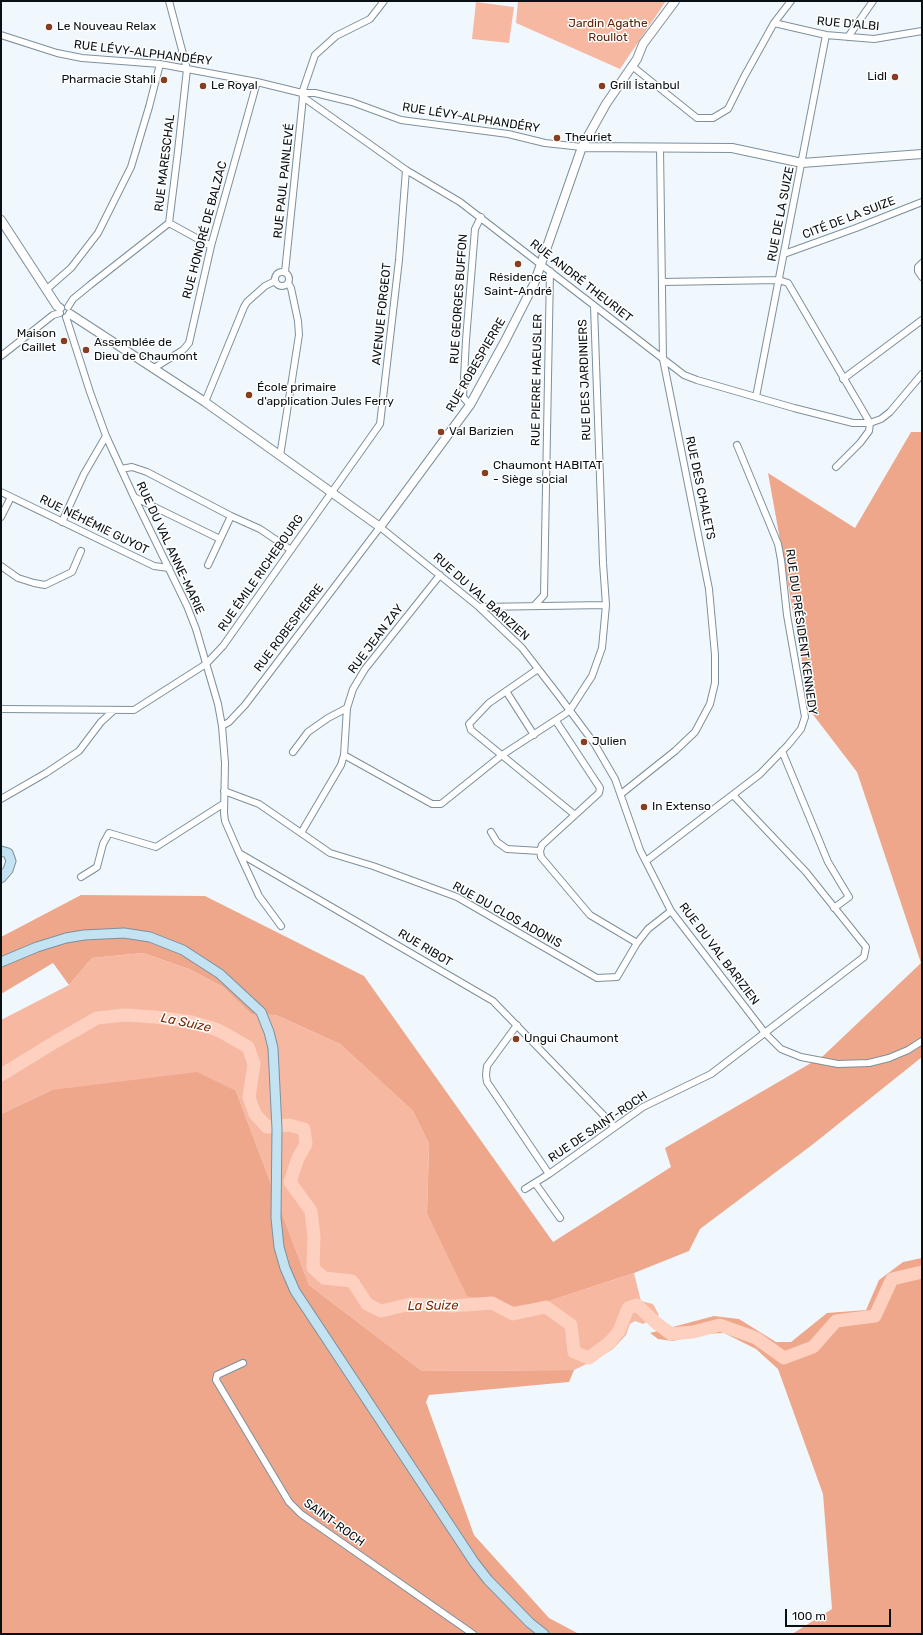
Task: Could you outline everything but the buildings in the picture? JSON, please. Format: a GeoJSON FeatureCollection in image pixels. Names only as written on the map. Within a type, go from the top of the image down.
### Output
{"type":"FeatureCollection","features":[{"type":"Feature","properties":{"kind":"main road"},"geometry":{"type":"LineString","coordinates":[[1,851],[8,853],[11,860],[8,870],[1,878]]}},
{"type":"Feature","properties":{"kind":"main road"},"geometry":{"type":"LineString","coordinates":[[1,962],[37,947],[66,938],[84,935],[124,933],[150,937],[183,950],[220,974],[261,1012],[270,1032],[273,1048],[276,1126],[276,1218],[279,1247],[285,1268],[295,1291],[474,1562],[488,1580],[530,1623],[544,1634]]}},
{"type":"Feature","properties":{"kind":"street","name":"RUE MARESCHAL"},"geometry":{"type":"LineString","coordinates":[[3,352],[53,315],[65,312],[73,299],[169,223],[187,69],[170,1]]}},
{"type":"Feature","properties":{"kind":"street","name":"RUE PAUL PAINLEVÉ"},"geometry":{"type":"LineString","coordinates":[[285,272],[303,95],[315,56],[336,36],[370,19],[384,1]]}},
{"type":"Feature","properties":{"kind":"street","name":"RUE ROBESPIERRE"},"geometry":{"type":"LineString","coordinates":[[222,726],[229,722],[246,705],[470,405],[534,284],[542,265],[582,147],[606,104],[632,66],[643,44],[675,1]]}},
{"type":"Feature","properties":{"kind":"street"},"geometry":{"type":"LineString","coordinates":[[632,66],[697,118],[714,118],[728,109],[774,23],[791,1]]}},
{"type":"Feature","properties":{"kind":"street"},"geometry":{"type":"LineString","coordinates":[[848,37],[873,1]]}},
{"type":"Feature","properties":{"kind":"street","name":"RUE D'ALBI"},"geometry":{"type":"LineString","coordinates":[[774,23],[826,35],[874,39],[922,31]]}},
{"type":"Feature","properties":{"kind":"street","name":"RUE LÉVY-ALPHANDÉRY"},"geometry":{"type":"LineString","coordinates":[[1,35],[57,53],[76,57],[160,64],[257,82],[303,95],[315,93],[352,102],[401,120],[508,134],[545,143],[582,147],[732,148],[802,163],[922,154]]}},
{"type":"Feature","properties":{"kind":"street","name":"RUE DE LA SUIZE"},"geometry":{"type":"LineString","coordinates":[[756,397],[826,35]]}},
{"type":"Feature","properties":{"kind":"street"},"geometry":{"type":"LineString","coordinates":[[46,289],[71,268],[98,233],[131,167],[160,64]]}},
{"type":"Feature","properties":{"kind":"street","name":"RUE HONORÉ DE BALZAC"},"geometry":{"type":"LineString","coordinates":[[154,368],[183,350],[189,343],[210,246],[257,82]]}},
{"type":"Feature","properties":{"kind":"street","name":"RUE ANDRÉ THEURIET"},"geometry":{"type":"LineString","coordinates":[[303,95],[406,170],[460,202],[481,217],[684,375],[756,397],[853,423],[870,423],[881,419],[890,412],[922,374]]}},
{"type":"Feature","properties":{"kind":"street","name":"RUE DES CHALETS"},"geometry":{"type":"LineString","coordinates":[[621,794],[675,751],[695,732],[710,704],[715,683],[715,655],[709,589],[663,360],[660,148]]}},
{"type":"Feature","properties":{"kind":"street","name":"AVENUE FORGEOT"},"geometry":{"type":"LineString","coordinates":[[332,493],[380,424],[398,268],[406,170]]}},
{"type":"Feature","properties":{"kind":"street","name":"CITÉ DE LA SUIZE"},"geometry":{"type":"LineString","coordinates":[[784,254],[922,202]]}},
{"type":"Feature","properties":{"kind":"street","name":"RUE GEORGES BUFFON"},"geometry":{"type":"LineString","coordinates":[[470,405],[463,397],[466,340],[475,229],[481,217]]}},
{"type":"Feature","properties":{"kind":"street","name":"RUE DU VAL BARIZIEN"},"geometry":{"type":"LineString","coordinates":[[1,220],[46,289],[65,312],[154,368],[204,402],[380,527],[479,607],[522,648],[594,743],[615,779],[640,850],[671,910],[765,1033],[781,1050],[801,1058],[838,1064],[869,1062],[889,1058],[908,1050],[922,1041]]}},
{"type":"Feature","properties":{"kind":"street"},"geometry":{"type":"LineString","coordinates":[[169,223],[210,246]]}},
{"type":"Feature","properties":{"kind":"street"},"geometry":{"type":"LineString","coordinates":[[922,263],[918,267],[918,271],[922,277]]}},
{"type":"Feature","properties":{"kind":"street"},"geometry":{"type":"LineString","coordinates":[[275,281],[276,274],[282,271],[289,277],[288,283],[291,288],[298,321],[298,335],[280,456]]}},
{"type":"Feature","properties":{"kind":"street","name":"RUE PIERRE HAEUSLER"},"geometry":{"type":"LineString","coordinates":[[534,606],[544,595],[550,271]]}},
{"type":"Feature","properties":{"kind":"street"},"geometry":{"type":"LineString","coordinates":[[662,282],[779,280],[788,283],[870,423],[869,431],[865,437],[836,467]]}},
{"type":"Feature","properties":{"kind":"street"},"geometry":{"type":"LineString","coordinates":[[275,281],[277,284],[282,286],[288,283]]}},
{"type":"Feature","properties":{"kind":"street"},"geometry":{"type":"LineString","coordinates":[[204,402],[244,307],[247,302],[265,286],[275,281]]}},
{"type":"Feature","properties":{"kind":"street","name":"RUE DES JARDINIERS"},"geometry":{"type":"LineString","coordinates":[[344,755],[432,804],[441,804],[502,755],[556,721],[570,710],[592,676],[602,648],[606,604],[603,563],[594,306]]}},
{"type":"Feature","properties":{"kind":"street","name":"RUE DU VAL ANNE-MARIE"},"geometry":{"type":"LineString","coordinates":[[65,312],[90,392],[106,436],[134,497],[188,606],[218,704],[222,726],[225,763],[223,804]]}},
{"type":"Feature","properties":{"kind":"street"},"geometry":{"type":"LineString","coordinates":[[843,379],[922,320]]}},
{"type":"Feature","properties":{"kind":"street"},"geometry":{"type":"LineString","coordinates":[[62,522],[84,474],[106,436]]}},
{"type":"Feature","properties":{"kind":"street","name":"RUE DU PRÉSIDENT KENNEDY"},"geometry":{"type":"LineString","coordinates":[[646,861],[760,774],[801,729],[805,717],[787,615],[782,560],[778,544],[737,445]]}},
{"type":"Feature","properties":{"kind":"street"},"geometry":{"type":"LineString","coordinates":[[121,469],[132,467],[147,472],[231,516],[260,528],[291,550]]}},
{"type":"Feature","properties":{"kind":"street","name":"RUE NÉHÉMIE GUYOT"},"geometry":{"type":"LineString","coordinates":[[1,492],[154,566],[169,568]]}},
{"type":"Feature","properties":{"kind":"street","name":"RUE ÉMILE RICHEBOURG"},"geometry":{"type":"LineString","coordinates":[[1,709],[134,710],[206,664],[223,646],[332,493]]}},
{"type":"Feature","properties":{"kind":"street"},"geometry":{"type":"LineString","coordinates":[[1,517],[11,497]]}},
{"type":"Feature","properties":{"kind":"street"},"geometry":{"type":"LineString","coordinates":[[134,497],[220,539]]}},
{"type":"Feature","properties":{"kind":"street"},"geometry":{"type":"LineString","coordinates":[[208,565],[231,516]]}},
{"type":"Feature","properties":{"kind":"street"},"geometry":{"type":"LineString","coordinates":[[1,566],[18,578],[45,585],[72,572],[81,551]]}},
{"type":"Feature","properties":{"kind":"street","name":"RUE JEAN ZAY"},"geometry":{"type":"LineString","coordinates":[[301,833],[341,765],[344,755],[347,708],[353,689],[365,669],[440,575]]}},
{"type":"Feature","properties":{"kind":"street"},"geometry":{"type":"LineString","coordinates":[[479,607],[606,604]]}},
{"type":"Feature","properties":{"kind":"street"},"geometry":{"type":"LineString","coordinates":[[538,669],[489,703],[469,724],[471,730],[575,815]]}},
{"type":"Feature","properties":{"kind":"street"},"geometry":{"type":"LineString","coordinates":[[506,691],[534,735]]}},
{"type":"Feature","properties":{"kind":"street"},"geometry":{"type":"LineString","coordinates":[[293,752],[308,732],[328,718],[347,708]]}},
{"type":"Feature","properties":{"kind":"street"},"geometry":{"type":"LineString","coordinates":[[1,800],[79,751],[101,722],[113,711]]}},
{"type":"Feature","properties":{"kind":"street"},"geometry":{"type":"LineString","coordinates":[[556,721],[600,788],[599,793],[542,845],[540,851],[541,856],[590,916],[637,943]]}},
{"type":"Feature","properties":{"kind":"street"},"geometry":{"type":"LineString","coordinates":[[782,751],[828,862],[849,897],[834,908]]}},
{"type":"Feature","properties":{"kind":"street","name":"RUE DU CLOS ADONIS"},"geometry":{"type":"LineString","coordinates":[[224,791],[259,804],[330,853],[373,866],[457,897],[597,978],[617,977],[637,943],[648,929],[671,910]]}},
{"type":"Feature","properties":{"kind":"street"},"geometry":{"type":"LineString","coordinates":[[733,795],[806,872],[866,947],[864,957],[765,1033]]}},
{"type":"Feature","properties":{"kind":"street"},"geometry":{"type":"LineString","coordinates":[[81,877],[97,867],[103,844],[109,833],[156,847],[223,804],[225,821],[259,896],[281,926]]}},
{"type":"Feature","properties":{"kind":"street"},"geometry":{"type":"LineString","coordinates":[[490,832],[497,842],[507,849],[540,851]]}},
{"type":"Feature","properties":{"kind":"street","name":"RUE RIBOT"},"geometry":{"type":"LineString","coordinates":[[239,853],[492,1001],[615,1127]]}},
{"type":"Feature","properties":{"kind":"street"},"geometry":{"type":"LineString","coordinates":[[517,1025],[487,1066],[487,1082],[549,1174]]}},
{"type":"Feature","properties":{"kind":"street","name":"RUE DE SAINT-ROCH"},"geometry":{"type":"LineString","coordinates":[[525,1189],[549,1174],[643,1107],[711,1074],[765,1033]]}},
{"type":"Feature","properties":{"kind":"street"},"geometry":{"type":"LineString","coordinates":[[535,1183],[560,1218]]}},
{"type":"Feature","properties":{"kind":"street","name":"SAINT-ROCH"},"geometry":{"type":"LineString","coordinates":[[243,1363],[217,1375],[216,1380],[289,1502],[301,1514],[473,1634]]}},
{"type":"Feature","properties":{"kind":"green space","name":"Jardin Agathe Roullot"},"geometry":{"type":"Polygon","coordinates":[[[518,1],[666,1],[620,69],[516,23],[518,1]]]}},
{"type":"Feature","properties":{"kind":"green space"},"geometry":{"type":"Polygon","coordinates":[[[476,2],[514,7],[509,43],[472,39],[476,2]]]}},
{"type":"Feature","properties":{"kind":"green space"},"geometry":{"type":"Polygon","coordinates":[[[143,953],[189,969],[223,987],[251,1014],[276,1015],[340,1044],[413,1111],[429,1144],[427,1213],[546,1302],[634,1273],[641,1301],[653,1304],[659,1315],[643,1324],[635,1321],[630,1324],[626,1335],[613,1349],[597,1359],[574,1370],[422,1371],[309,1285],[236,1091],[52,1090],[1,1114],[1,1020],[69,985],[92,958],[143,953]]]}},
{"type":"Feature","properties":{"kind":"shaded area"},"geometry":{"type":"Polygon","coordinates":[[[911,432],[922,432],[922,1057],[812,1145],[700,1229],[689,1251],[634,1273],[546,1302],[513,1306],[467,1296],[427,1213],[429,1144],[413,1111],[340,1044],[276,1015],[251,1014],[223,987],[189,969],[143,953],[92,958],[69,985],[53,963],[1,994],[1,937],[81,895],[205,896],[364,976],[553,1242],[671,1167],[665,1148],[823,1056],[921,963],[857,772],[811,712],[768,473],[855,528],[911,432]]]}},
{"type":"Feature","properties":{"kind":"shaded area"},"geometry":{"type":"Polygon","coordinates":[[[197,1072],[236,1091],[309,1285],[422,1371],[574,1370],[569,1382],[429,1395],[426,1402],[474,1535],[549,1618],[579,1634],[1,1634],[1,1114],[52,1090],[197,1072]]]}},
{"type":"Feature","properties":{"kind":"shaded area"},"geometry":{"type":"Polygon","coordinates":[[[922,1258],[922,1634],[792,1634],[832,1609],[823,1494],[778,1369],[756,1349],[724,1333],[704,1334],[673,1341],[658,1339],[650,1333],[714,1316],[739,1319],[776,1342],[791,1342],[827,1313],[866,1310],[879,1280],[903,1262],[922,1258]]]}},
{"type":"Feature","properties":{"kind":"waterway","name":"La Suize"},"geometry":{"type":"LineString","coordinates":[[1,1075],[97,1018],[125,1015],[155,1017],[192,1022],[218,1030],[248,1047],[254,1064],[249,1097],[255,1114],[267,1127],[289,1125],[304,1129],[306,1144],[298,1158],[290,1182],[311,1211],[314,1237],[313,1268],[324,1278],[352,1281],[367,1304],[381,1311],[411,1304],[453,1306],[492,1303],[513,1314],[546,1307],[571,1325],[574,1352],[589,1358],[610,1342],[619,1331],[628,1308],[637,1305],[655,1322],[671,1334],[693,1332],[720,1325],[756,1338],[784,1358],[813,1347],[836,1321],[875,1316],[892,1279],[922,1272]]}},
{"type":"Feature","properties":{"kind":"place","name":"Le Nouveau Relax"},"geometry":{"type":"Point","coordinates":[49,27]}},
{"type":"Feature","properties":{"kind":"place","name":"Lidl"},"geometry":{"type":"Point","coordinates":[895,77]}},
{"type":"Feature","properties":{"kind":"place","name":"Pharmacie Stahli"},"geometry":{"type":"Point","coordinates":[164,80]}},
{"type":"Feature","properties":{"kind":"place","name":"Le Royal"},"geometry":{"type":"Point","coordinates":[203,86]}},
{"type":"Feature","properties":{"kind":"place","name":"Grill İstanbul"},"geometry":{"type":"Point","coordinates":[602,86]}},
{"type":"Feature","properties":{"kind":"place","name":"Theuriet"},"geometry":{"type":"Point","coordinates":[557,138]}},
{"type":"Feature","properties":{"kind":"place","name":"Résidence Saint-André"},"geometry":{"type":"Point","coordinates":[518,264]}},
{"type":"Feature","properties":{"kind":"place","name":"Maison Caillet"},"geometry":{"type":"Point","coordinates":[64,341]}},
{"type":"Feature","properties":{"kind":"place","name":"Assemblée de Dieu de Chaumont"},"geometry":{"type":"Point","coordinates":[86,350]}},
{"type":"Feature","properties":{"kind":"place","name":"École primaire d'application Jules Ferry"},"geometry":{"type":"Point","coordinates":[249,395]}},
{"type":"Feature","properties":{"kind":"place","name":"Val Barizien"},"geometry":{"type":"Point","coordinates":[441,432]}},
{"type":"Feature","properties":{"kind":"place","name":"Chaumont HABITAT - Siège social"},"geometry":{"type":"Point","coordinates":[485,473]}},
{"type":"Feature","properties":{"kind":"place","name":"Julien"},"geometry":{"type":"Point","coordinates":[584,742]}},
{"type":"Feature","properties":{"kind":"place","name":"In Extenso"},"geometry":{"type":"Point","coordinates":[644,807]}},
{"type":"Feature","properties":{"kind":"place","name":"Ungui Chaumont"},"geometry":{"type":"Point","coordinates":[516,1039]}}]}
